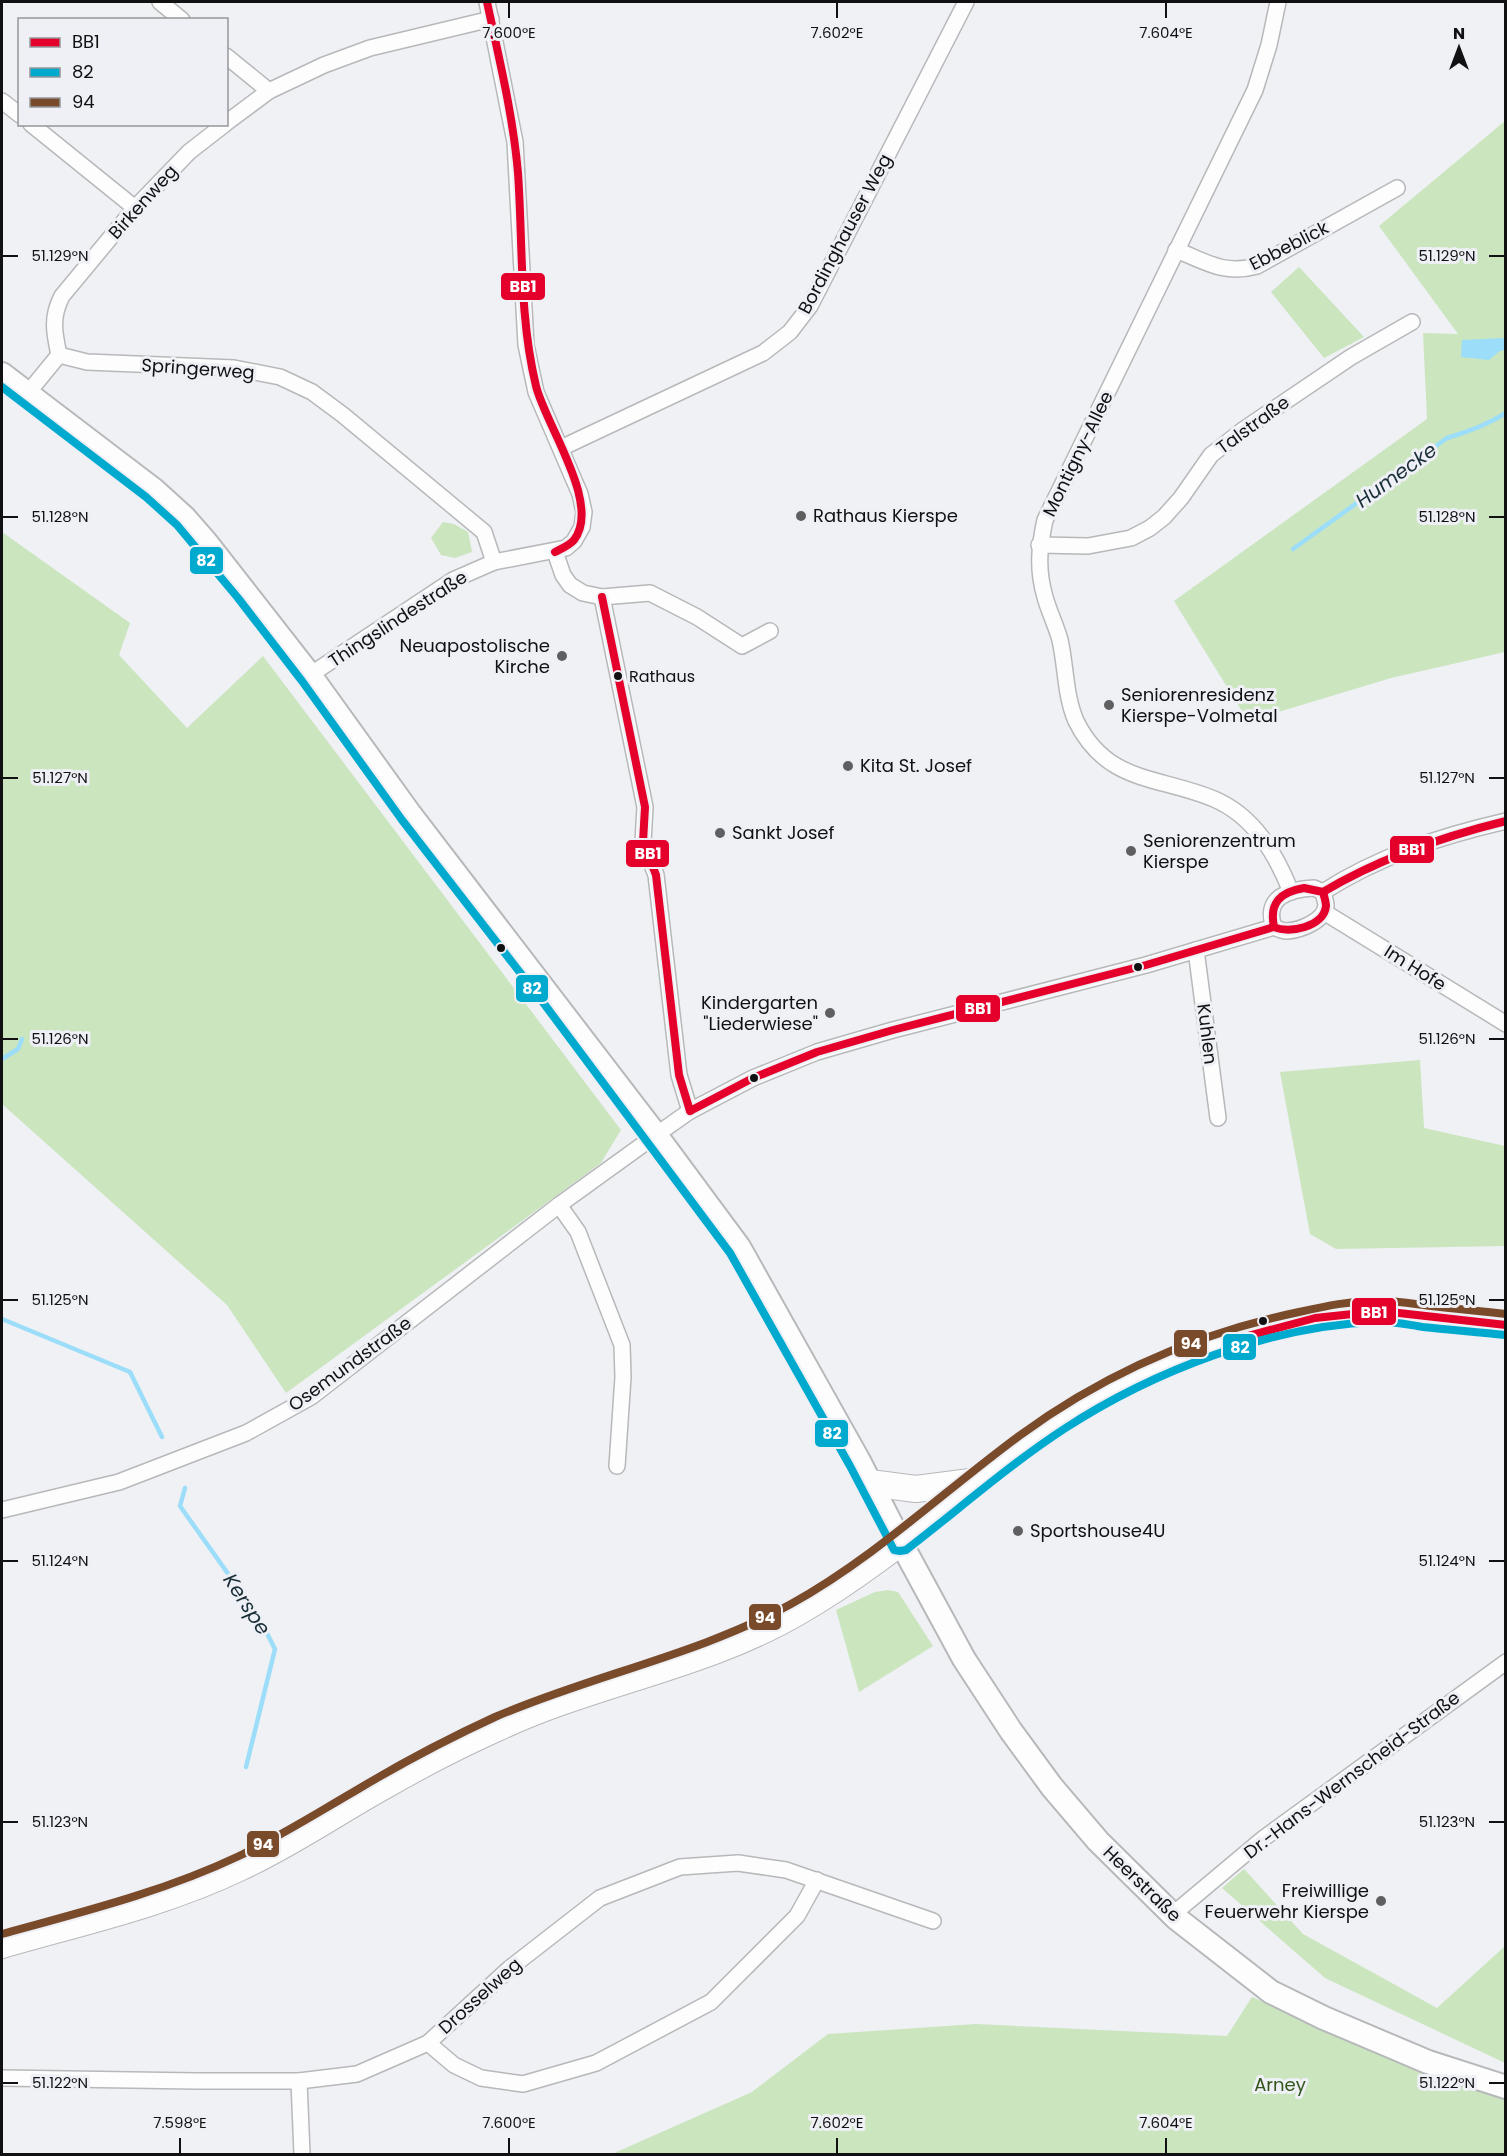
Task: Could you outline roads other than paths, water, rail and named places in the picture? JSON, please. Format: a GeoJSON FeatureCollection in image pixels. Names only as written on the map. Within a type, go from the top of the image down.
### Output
{"type":"FeatureCollection","features":[{"type":"Feature","properties":{"kind":"main road","name":"Heerstraße"},"geometry":{"type":"LineString","coordinates":[[2,374],[153,489],[184,518],[239,583],[310,675],[410,814],[656,1135],[739,1247],[870,1483],[964,1659],[1052,1787],[1098,1841],[1172,1914],[1271,1992],[1324,2018],[1428,2062],[1506,2087]]}},
{"type":"Feature","properties":{"kind":"main road"},"geometry":{"type":"LineString","coordinates":[[2,1945],[141,1905],[202,1884],[285,1845],[394,1780],[497,1728],[553,1704],[686,1661],[750,1637],[799,1612],[854,1576],[1060,1420],[1125,1383],[1189,1355],[1315,1318],[1381,1311],[1506,1325]]}},
{"type":"Feature","properties":{"kind":"main road"},"geometry":{"type":"LineString","coordinates":[[870,1483],[916,1489],[978,1481]]}},
{"type":"Feature","properties":{"kind":"street"},"geometry":{"type":"LineString","coordinates":[[160,2],[180,18]]}},
{"type":"Feature","properties":{"kind":"street","name":"Thingslindestraße"},"geometry":{"type":"LineString","coordinates":[[310,675],[453,580],[494,562],[566,549],[574,542],[582,527],[584,512],[580,494],[536,392],[526,345],[515,142],[487,2]]}},
{"type":"Feature","properties":{"kind":"street","name":"Bordinghauser Weg"},"geometry":{"type":"LineString","coordinates":[[561,448],[763,353],[790,332],[810,306],[966,2]]}},
{"type":"Feature","properties":{"kind":"street","name":"Montigny-Allee"},"geometry":{"type":"LineString","coordinates":[[1278,2],[1269,45],[1255,90],[1045,520],[1039,545],[1039,571],[1044,597],[1060,640],[1067,689],[1076,720],[1094,748],[1110,764],[1143,779],[1215,800],[1237,813],[1265,841],[1278,861],[1291,892]]}},
{"type":"Feature","properties":{"kind":"street","name":"Birkenweg"},"geometry":{"type":"LineString","coordinates":[[228,122],[269,91],[324,65],[370,48],[491,20]]}},
{"type":"Feature","properties":{"kind":"street"},"geometry":{"type":"LineString","coordinates":[[228,58],[269,91]]}},
{"type":"Feature","properties":{"kind":"street"},"geometry":{"type":"LineString","coordinates":[[2,101],[18,114]]}},
{"type":"Feature","properties":{"kind":"street"},"geometry":{"type":"LineString","coordinates":[[33,126],[135,208]]}},
{"type":"Feature","properties":{"kind":"street","name":"Birkenweg"},"geometry":{"type":"LineString","coordinates":[[59,355],[54,333],[55,310],[62,296],[135,208],[189,152],[223,126]]}},
{"type":"Feature","properties":{"kind":"street","name":"Ebbeblick"},"geometry":{"type":"LineString","coordinates":[[1176,250],[1224,269],[1240,270],[1257,266],[1397,188]]}},
{"type":"Feature","properties":{"kind":"street","name":"Talstraße"},"geometry":{"type":"LineString","coordinates":[[1039,545],[1088,546],[1131,538],[1150,528],[1164,517],[1181,498],[1211,455],[1243,430],[1351,357],[1412,322]]}},
{"type":"Feature","properties":{"kind":"street"},"geometry":{"type":"LineString","coordinates":[[27,394],[59,355]]}},
{"type":"Feature","properties":{"kind":"street","name":"Springerweg"},"geometry":{"type":"LineString","coordinates":[[59,355],[87,362],[234,368],[280,377],[312,392],[344,415],[484,532],[494,562]]}},
{"type":"Feature","properties":{"kind":"street"},"geometry":{"type":"LineString","coordinates":[[555,552],[563,575],[570,585],[583,593],[602,597],[650,593],[697,617],[742,646],[770,631]]}},
{"type":"Feature","properties":{"kind":"street"},"geometry":{"type":"LineString","coordinates":[[602,597],[645,807],[643,842],[656,875],[679,1075],[690,1111]]}},
{"type":"Feature","properties":{"kind":"street"},"geometry":{"type":"LineString","coordinates":[[1323,892],[1344,879],[1418,845],[1461,831],[1506,821]]}},
{"type":"Feature","properties":{"kind":"street"},"geometry":{"type":"LineString","coordinates":[[1314,888],[1323,892],[1326,904],[1324,912],[1317,921],[1285,932],[1274,927],[1270,917],[1273,905],[1280,896],[1314,888]]}},
{"type":"Feature","properties":{"kind":"street","name":"Im Hofe"},"geometry":{"type":"LineString","coordinates":[[1324,912],[1506,1024]]}},
{"type":"Feature","properties":{"kind":"street","name":"Osemundstraße"},"geometry":{"type":"LineString","coordinates":[[2,1510],[119,1482],[246,1433],[276,1418],[311,1397],[559,1205],[656,1135],[690,1111],[753,1077],[817,1052],[892,1030],[1196,950],[1274,927]]}},
{"type":"Feature","properties":{"kind":"street","name":"Kuhlen"},"geometry":{"type":"LineString","coordinates":[[1196,950],[1218,1118]]}},
{"type":"Feature","properties":{"kind":"street"},"geometry":{"type":"LineString","coordinates":[[559,1205],[578,1232],[622,1344],[623,1377],[617,1466]]}},
{"type":"Feature","properties":{"kind":"street","name":"Dr.-Hans-Wernscheid-Straße"},"geometry":{"type":"LineString","coordinates":[[1172,1914],[1264,1838],[1506,1662]]}},
{"type":"Feature","properties":{"kind":"street","name":"Drosselweg"},"geometry":{"type":"LineString","coordinates":[[2,2078],[299,2081],[357,2074],[428,2043],[510,1968],[600,1898],[680,1867],[738,1863],[786,1870],[933,1921]]}},
{"type":"Feature","properties":{"kind":"street"},"geometry":{"type":"LineString","coordinates":[[428,2043],[454,2065],[481,2078],[524,2084],[596,2063],[711,2002],[797,1916],[817,1880]]}},
{"type":"Feature","properties":{"kind":"street"},"geometry":{"type":"LineString","coordinates":[[299,2081],[302,2154]]}},
{"type":"Feature","properties":{"kind":"water"},"geometry":{"type":"Polygon","coordinates":[[[1505,338],[1505,350],[1500,351],[1489,360],[1461,357],[1462,340],[1505,338]]]}},
{"type":"Feature","properties":{"kind":"waterway","name":"Humecke"},"geometry":{"type":"LineString","coordinates":[[1293,549],[1447,438],[1477,428],[1506,413]]}},
{"type":"Feature","properties":{"kind":"waterway"},"geometry":{"type":"LineString","coordinates":[[2,1059],[18,1049],[22,1039]]}},
{"type":"Feature","properties":{"kind":"waterway","name":"Kerspe"},"geometry":{"type":"LineString","coordinates":[[2,1319],[130,1372],[162,1437]]}},
{"type":"Feature","properties":{"kind":"waterway","name":"Kerspe"},"geometry":{"type":"LineString","coordinates":[[185,1488],[180,1506],[258,1616],[275,1649],[246,1767]]}},
{"type":"Feature","properties":{"kind":"place","name":"Rathaus Kierspe"},"geometry":{"type":"Point","coordinates":[801,516]}},
{"type":"Feature","properties":{"kind":"place","name":"Neuapostolische Kirche"},"geometry":{"type":"Point","coordinates":[562,656]}},
{"type":"Feature","properties":{"kind":"place","name":"Rathaus"},"geometry":{"type":"Point","coordinates":[618,676]}},
{"type":"Feature","properties":{"kind":"place","name":"Seniorenresidenz Kierspe-Volmetal"},"geometry":{"type":"Point","coordinates":[1109,705]}},
{"type":"Feature","properties":{"kind":"place","name":"Kita St. Josef"},"geometry":{"type":"Point","coordinates":[848,766]}},
{"type":"Feature","properties":{"kind":"place","name":"Sankt Josef"},"geometry":{"type":"Point","coordinates":[720,833]}},
{"type":"Feature","properties":{"kind":"place","name":"Seniorenzentrum Kierspe"},"geometry":{"type":"Point","coordinates":[1131,851]}},
{"type":"Feature","properties":{"kind":"place","name":"Kindergarten \"Liederwiese\""},"geometry":{"type":"Point","coordinates":[830,1013]}},
{"type":"Feature","properties":{"kind":"place","name":"Sportshouse4U"},"geometry":{"type":"Point","coordinates":[1018,1531]}},
{"type":"Feature","properties":{"kind":"place","name":"Freiwillige Feuerwehr Kierspe"},"geometry":{"type":"Point","coordinates":[1381,1901]}},
{"type":"Feature","properties":{"kind":"park label","name":"Arney"},"geometry":{"type":"Point","coordinates":[1280,2085]}}]}
